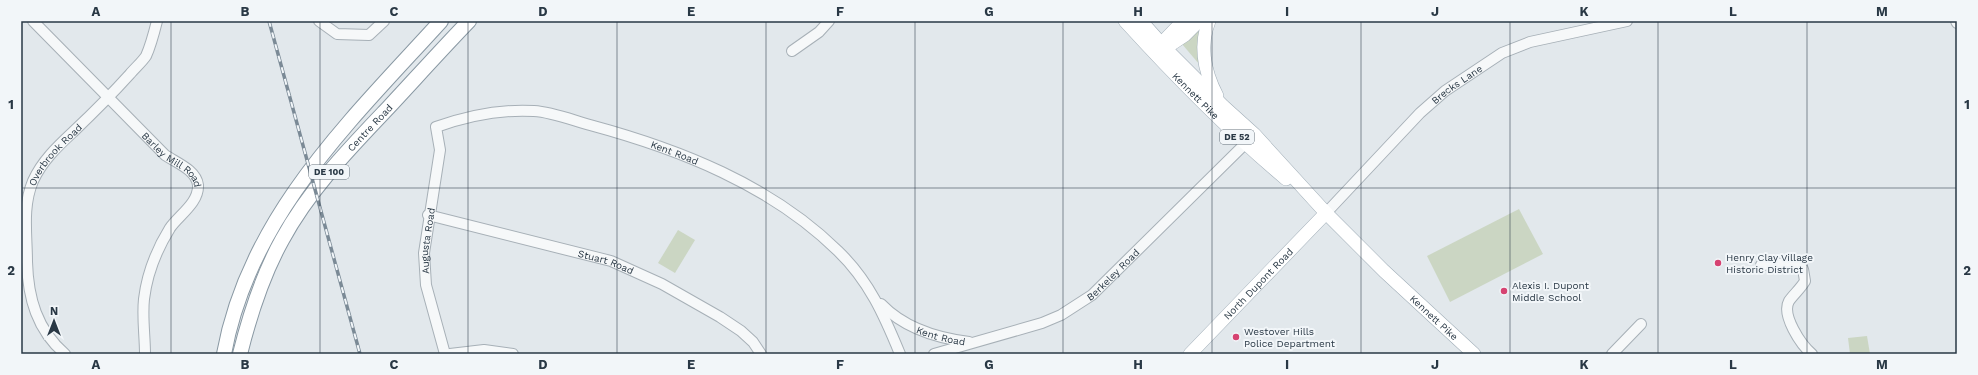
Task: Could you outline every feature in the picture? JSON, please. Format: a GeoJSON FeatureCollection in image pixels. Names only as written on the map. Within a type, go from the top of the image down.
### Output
{"type":"FeatureCollection","features":[{"type":"Feature","properties":{"kind":"highway","name":"Centre Road"},"geometry":{"type":"LineString","coordinates":[[240,354],[248,321],[271,262],[282,239],[311,195],[350,148],[469,21]]}},
{"type":"Feature","properties":{"kind":"highway","name":"Centre Road"},"geometry":{"type":"LineString","coordinates":[[224,354],[231,325],[243,289],[268,234],[286,203],[319,156],[439,23]]}},
{"type":"Feature","properties":{"kind":"main road","name":"Kennett Pike"},"geometry":{"type":"LineString","coordinates":[[1125,21],[1160,49],[1254,134],[1326,213],[1384,271],[1474,354]]}},
{"type":"Feature","properties":{"kind":"main road","name":"Kennett Pike"},"geometry":{"type":"LineString","coordinates":[[1141,21],[1160,49],[1244,144],[1326,213]]}},
{"type":"Feature","properties":{"kind":"main road"},"geometry":{"type":"LineString","coordinates":[[1160,49],[1183,21]]}},
{"type":"Feature","properties":{"kind":"main road"},"geometry":{"type":"LineString","coordinates":[[1160,49],[1185,35],[1199,21]]}},
{"type":"Feature","properties":{"kind":"main road"},"geometry":{"type":"LineString","coordinates":[[1209,21],[1204,42],[1205,64],[1214,91],[1223,106]]}},
{"type":"Feature","properties":{"kind":"main road","name":"North Dupont Road"},"geometry":{"type":"LineString","coordinates":[[1190,354],[1326,213]]}},
{"type":"Feature","properties":{"kind":"street","name":"Barley Mill Road"},"geometry":{"type":"LineString","coordinates":[[33,21],[165,156],[190,171],[196,177],[198,185],[195,198],[171,228],[153,262],[144,300],[145,354]]}},
{"type":"Feature","properties":{"kind":"street","name":"Overbrook Road"},"geometry":{"type":"LineString","coordinates":[[65,354],[52,343],[39,321],[30,299],[28,282],[27,202],[33,181],[42,164],[54,149],[109,98],[145,57],[154,36],[157,21]]}},
{"type":"Feature","properties":{"kind":"street"},"geometry":{"type":"LineString","coordinates":[[320,21],[337,34],[369,35],[384,21]]}},
{"type":"Feature","properties":{"kind":"street"},"geometry":{"type":"LineString","coordinates":[[792,50],[819,32],[829,21]]}},
{"type":"Feature","properties":{"kind":"street","name":"Brecks Lane"},"geometry":{"type":"LineString","coordinates":[[1326,213],[1420,113],[1445,91],[1502,53],[1530,42],[1627,21]]}},
{"type":"Feature","properties":{"kind":"street","name":"Kent Road"},"geometry":{"type":"LineString","coordinates":[[436,127],[455,120],[505,111],[535,111],[660,145],[731,177],[775,202],[811,227],[838,251],[883,312],[900,354]]}},
{"type":"Feature","properties":{"kind":"street","name":"Augusta Road"},"geometry":{"type":"LineString","coordinates":[[436,127],[440,150],[428,215],[424,253],[426,285],[445,354]]}},
{"type":"Feature","properties":{"kind":"street","name":"Berkeley Road"},"geometry":{"type":"LineString","coordinates":[[934,354],[1042,324],[1061,315],[1092,295],[1254,134]]}},
{"type":"Feature","properties":{"kind":"street","name":"Stuart Road"},"geometry":{"type":"LineString","coordinates":[[428,215],[611,261],[662,284],[720,317],[741,331],[753,342],[761,354]]}},
{"type":"Feature","properties":{"kind":"street"},"geometry":{"type":"LineString","coordinates":[[1761,265],[1791,263],[1803,269],[1805,281],[1789,301],[1788,310],[1795,332],[1812,354]]}},
{"type":"Feature","properties":{"kind":"street","name":"Kent Road"},"geometry":{"type":"LineString","coordinates":[[871,294],[889,312],[905,323],[944,338],[975,342]]}},
{"type":"Feature","properties":{"kind":"street"},"geometry":{"type":"LineString","coordinates":[[1612,354],[1641,324]]}},
{"type":"Feature","properties":{"kind":"street"},"geometry":{"type":"LineString","coordinates":[[450,354],[484,350],[513,354]]}},
{"type":"Feature","properties":{"kind":"green space"},"geometry":{"type":"Polygon","coordinates":[[[1200,29],[1199,64],[1182,44],[1200,29]]]}},
{"type":"Feature","properties":{"kind":"green space"},"geometry":{"type":"Polygon","coordinates":[[[1519,209],[1543,254],[1450,302],[1427,256],[1519,209]]]}},
{"type":"Feature","properties":{"kind":"green space"},"geometry":{"type":"Polygon","coordinates":[[[678,230],[695,240],[675,273],[658,263],[678,230]]]}},
{"type":"Feature","properties":{"kind":"green space"},"geometry":{"type":"Polygon","coordinates":[[[1867,336],[1870,354],[1850,354],[1848,338],[1867,336]]]}},
{"type":"Feature","properties":{"kind":"railway"},"geometry":{"type":"LineString","coordinates":[[269,21],[360,354]]}},
{"type":"Feature","properties":{"kind":"place","name":"Henry Clay Village Historic District"},"geometry":{"type":"Point","coordinates":[1718,263]}},
{"type":"Feature","properties":{"kind":"place","name":"Alexis I. Dupont Middle School"},"geometry":{"type":"Point","coordinates":[1504,291]}},
{"type":"Feature","properties":{"kind":"place","name":"Westover Hills Police Department"},"geometry":{"type":"Point","coordinates":[1236,337]}}]}
